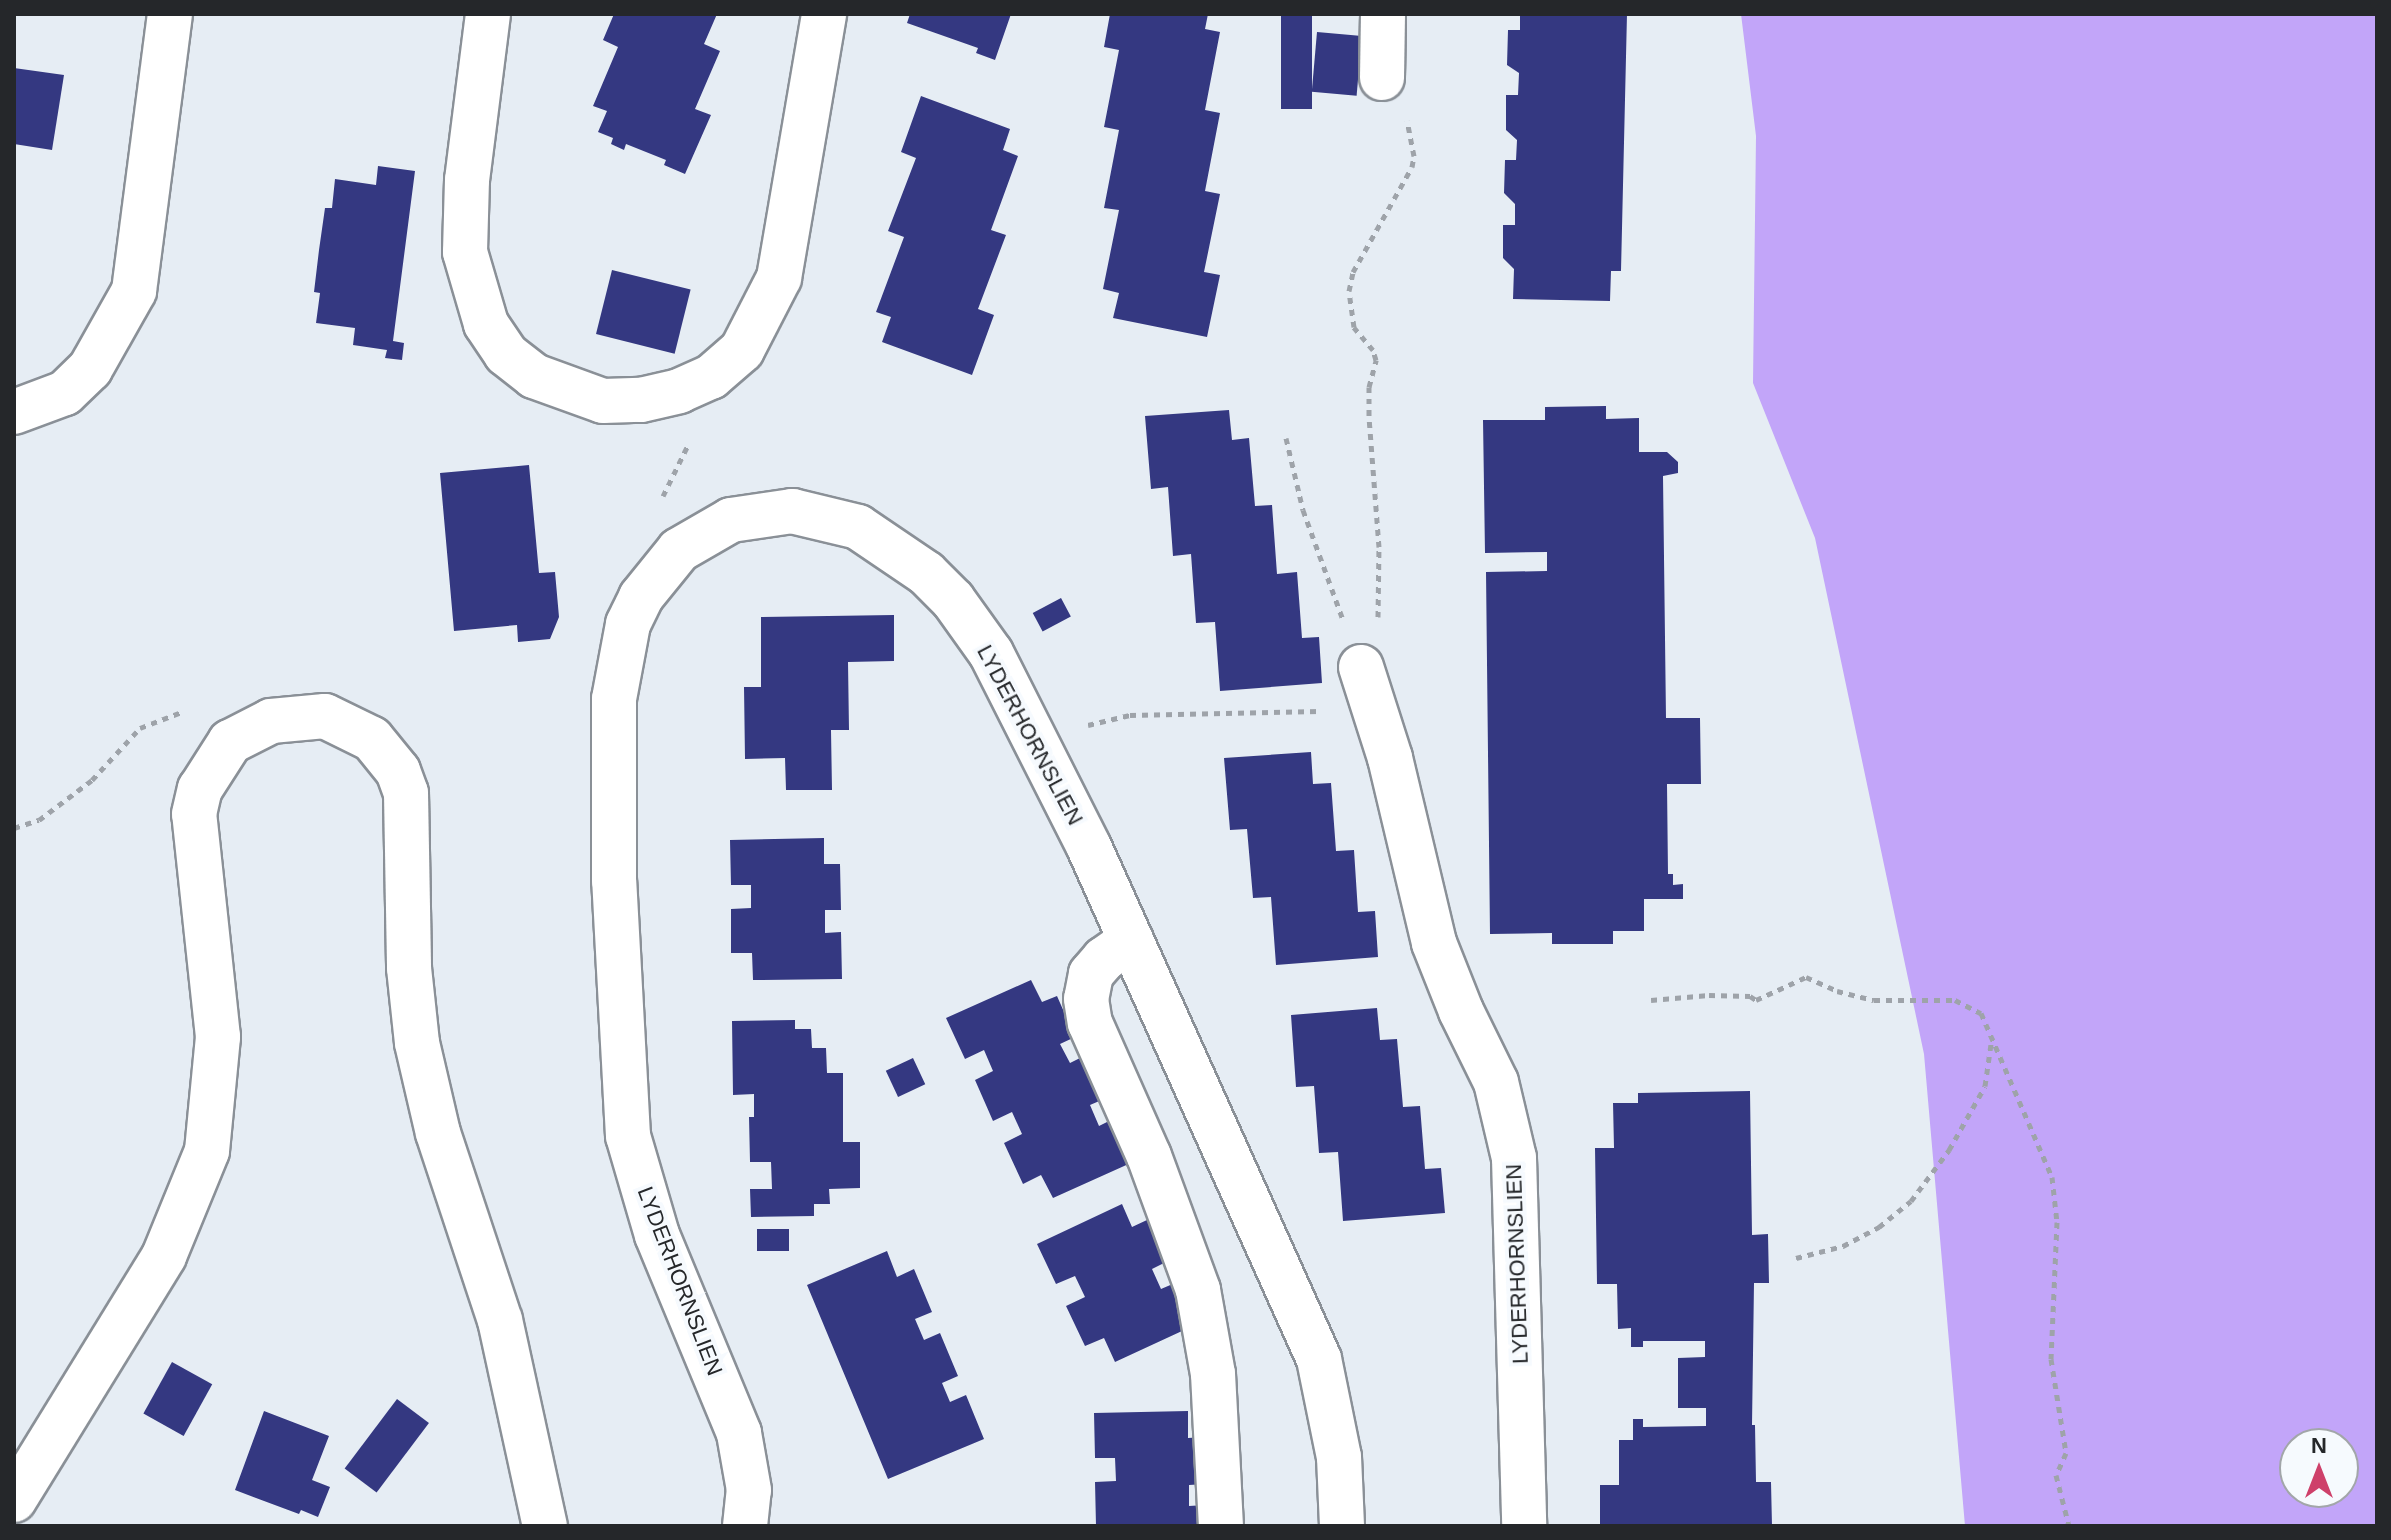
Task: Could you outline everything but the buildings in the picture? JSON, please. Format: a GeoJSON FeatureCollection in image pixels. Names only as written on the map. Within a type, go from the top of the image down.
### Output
{"type":"FeatureCollection","features":[{"type":"Feature","properties":{"kind":"street"},"geometry":{"type":"LineString","coordinates":[[14,412],[29,409],[65,393],[90,369],[134,291],[170,14]]}},
{"type":"Feature","properties":{"kind":"street"},"geometry":{"type":"LineString","coordinates":[[488,14],[467,180],[465,252],[486,324],[506,354],[534,376],[603,401],[641,400],[679,391],[711,377],[742,350],[779,278],[824,14]]}},
{"type":"Feature","properties":{"kind":"street"},"geometry":{"type":"LineString","coordinates":[[1382,78],[1383,14]]}},
{"type":"Feature","properties":{"kind":"street","name":"LYDERHORNSLIEN"},"geometry":{"type":"LineString","coordinates":[[745,1526],[749,1490],[739,1433],[657,1235],[628,1136],[614,881],[614,699],[628,624],[641,597],[679,550],[731,520],[792,511],[858,527],[926,573],[953,600],[991,653],[1131,940],[1319,1359],[1339,1457],[1342,1526]]}},
{"type":"Feature","properties":{"kind":"street","name":"LYDERHORNSLIEN"},"geometry":{"type":"LineString","coordinates":[[1361,667],[1434,943],[1461,1011],[1496,1082],[1514,1158],[1524,1526]]}},
{"type":"Feature","properties":{"kind":"street"},"geometry":{"type":"LineString","coordinates":[[14,1500],[164,1256],[207,1151],[218,1037],[194,814],[200,789],[230,742],[271,721],[325,716],[372,739],[398,771],[406,793],[409,968],[417,1043],[438,1133],[500,1320],[545,1526]]}},
{"type":"Feature","properties":{"kind":"street"},"geometry":{"type":"LineString","coordinates":[[1131,940],[1104,959],[1091,974],[1088,1011],[1090,1023],[1149,1156],[1201,1302],[1213,1374],[1221,1526]]}},
{"type":"Feature","properties":{"kind":"path"},"geometry":{"type":"LineString","coordinates":[[1361,667],[1380,611],[1379,547],[1369,416],[1369,387],[1376,360],[1373,350],[1354,327],[1349,291],[1353,272],[1412,167],[1414,156],[1403,105],[1403,79],[1382,78]]}},
{"type":"Feature","properties":{"kind":"path"},"geometry":{"type":"LineString","coordinates":[[679,550],[639,524],[664,496],[677,462],[723,400],[711,377]]}},
{"type":"Feature","properties":{"kind":"path"},"geometry":{"type":"LineString","coordinates":[[1286,438],[1317,554],[1361,667]]}},
{"type":"Feature","properties":{"kind":"path"},"geometry":{"type":"LineString","coordinates":[[1031,734],[1130,715],[1374,708]]}},
{"type":"Feature","properties":{"kind":"path"},"geometry":{"type":"LineString","coordinates":[[1651,1000],[1709,995],[1750,996],[1756,1000],[1806,977],[1837,991],[1874,1000],[1955,1000],[1981,1013],[2052,1177],[2057,1222],[2051,1359],[2066,1453],[2056,1475],[2069,1526]]}},
{"type":"Feature","properties":{"kind":"path"},"geometry":{"type":"LineString","coordinates":[[1796,1258],[1843,1246],[1879,1227],[1911,1201],[1949,1150],[1985,1086],[1992,1036]]}},
{"type":"Feature","properties":{"kind":"shaded area"},"geometry":{"type":"Polygon","coordinates":[[[1741,14],[2377,14],[2377,1526],[1965,1526],[1924,1054],[1815,538],[1753,383],[1756,136],[1741,14]]]}}]}
